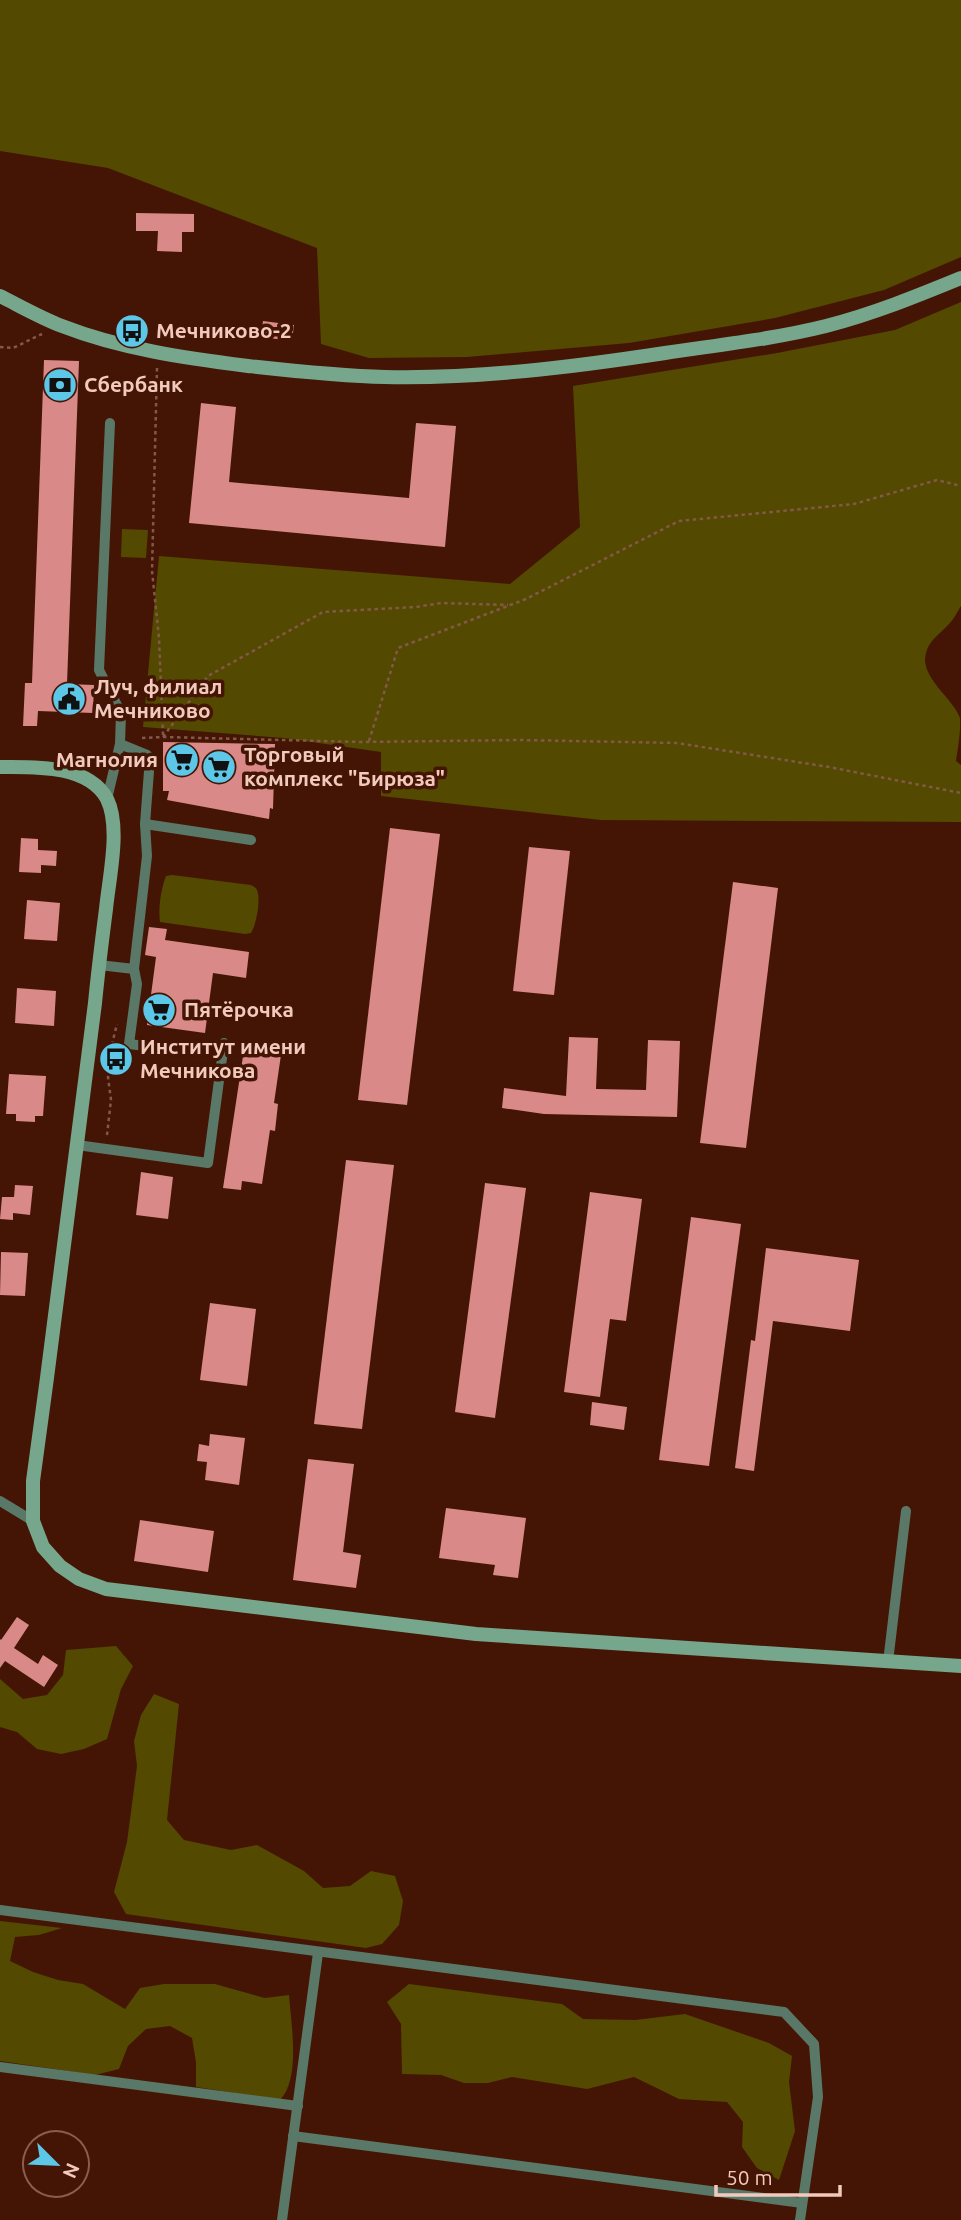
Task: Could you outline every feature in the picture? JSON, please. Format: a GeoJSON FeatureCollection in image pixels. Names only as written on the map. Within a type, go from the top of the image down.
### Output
{"type":"FeatureCollection","features":[{"type":"Feature","properties":{"kind":"main road"},"geometry":{"type":"LineString","coordinates":[[0,296],[59,325],[94,337],[196,360],[311,373],[386,377],[494,373],[602,363],[825,326],[895,305],[961,278]]}},
{"type":"Feature","properties":{"kind":"main road"},"geometry":{"type":"LineString","coordinates":[[0,767],[59,771],[81,777],[98,788],[107,799],[113,821],[113,848],[99,965],[33,1481],[33,1521],[43,1547],[60,1566],[79,1579],[106,1589],[475,1634],[961,1667]]}},
{"type":"Feature","properties":{"kind":"lane"},"geometry":{"type":"LineString","coordinates":[[107,799],[120,744],[121,713],[99,670],[110,423]]}},
{"type":"Feature","properties":{"kind":"lane"},"geometry":{"type":"LineString","coordinates":[[120,744],[146,755],[150,761],[145,824],[148,856],[134,969],[137,984],[129,1044],[194,1052]]}},
{"type":"Feature","properties":{"kind":"lane"},"geometry":{"type":"LineString","coordinates":[[145,824],[251,840]]}},
{"type":"Feature","properties":{"kind":"lane"},"geometry":{"type":"LineString","coordinates":[[99,965],[134,969]]}},
{"type":"Feature","properties":{"kind":"lane"},"geometry":{"type":"LineString","coordinates":[[77,1146],[208,1163],[224,1043]]}},
{"type":"Feature","properties":{"kind":"lane"},"geometry":{"type":"LineString","coordinates":[[0,1501],[33,1521]]}},
{"type":"Feature","properties":{"kind":"lane"},"geometry":{"type":"LineString","coordinates":[[888,1662],[906,1511]]}},
{"type":"Feature","properties":{"kind":"lane"},"geometry":{"type":"LineString","coordinates":[[0,1910],[784,2012],[814,2044],[818,2097],[800,2220]]}},
{"type":"Feature","properties":{"kind":"lane"},"geometry":{"type":"LineString","coordinates":[[282,2220],[318,1953]]}},
{"type":"Feature","properties":{"kind":"lane"},"geometry":{"type":"LineString","coordinates":[[0,2067],[298,2106]]}},
{"type":"Feature","properties":{"kind":"lane"},"geometry":{"type":"LineString","coordinates":[[293,2136],[802,2203]]}},
{"type":"Feature","properties":{"kind":"path"},"geometry":{"type":"LineString","coordinates":[[0,347],[13,348],[59,325]]}},
{"type":"Feature","properties":{"kind":"path"},"geometry":{"type":"LineString","coordinates":[[157,368],[152,571],[159,638],[163,737]]}},
{"type":"Feature","properties":{"kind":"path"},"geometry":{"type":"LineString","coordinates":[[369,742],[398,648],[526,599],[679,521],[854,504],[937,480],[961,486]]}},
{"type":"Feature","properties":{"kind":"path"},"geometry":{"type":"LineString","coordinates":[[163,737],[208,676],[323,612],[441,603],[510,605]]}},
{"type":"Feature","properties":{"kind":"path"},"geometry":{"type":"LineString","coordinates":[[136,750],[145,737],[369,742],[520,740],[677,743],[829,767],[961,793]]}},
{"type":"Feature","properties":{"kind":"path"},"geometry":{"type":"LineString","coordinates":[[105,1149],[111,1100],[108,1077],[113,1040],[120,1015]]}},
{"type":"Feature","properties":{"kind":"shaded area"},"geometry":{"type":"Polygon","coordinates":[[[0,0],[961,0],[961,257],[884,290],[775,318],[629,343],[467,357],[369,358],[321,344],[317,248],[108,168],[0,151],[0,0]]]}},
{"type":"Feature","properties":{"kind":"shaded area"},"geometry":{"type":"Polygon","coordinates":[[[961,302],[961,606],[951,622],[930,644],[925,662],[932,679],[960,718],[956,761],[961,765],[961,822],[601,820],[381,796],[381,752],[284,738],[143,727],[159,556],[510,584],[580,527],[573,386],[777,353],[895,330],[961,302]]]}},
{"type":"Feature","properties":{"kind":"shaded area"},"geometry":{"type":"Polygon","coordinates":[[[122,529],[148,530],[146,558],[121,557],[122,529]]]}},
{"type":"Feature","properties":{"kind":"shaded area"},"geometry":{"type":"Polygon","coordinates":[[[166,876],[251,885],[257,889],[258,909],[251,933],[160,922],[163,887],[166,876]]]}},
{"type":"Feature","properties":{"kind":"shaded area"},"geometry":{"type":"Polygon","coordinates":[[[116,1646],[133,1666],[121,1689],[107,1739],[84,1749],[61,1754],[37,1749],[17,1732],[0,1727],[0,1679],[23,1699],[47,1695],[63,1675],[66,1650],[116,1646]]]}},
{"type":"Feature","properties":{"kind":"shaded area"},"geometry":{"type":"Polygon","coordinates":[[[154,1694],[179,1704],[167,1820],[184,1840],[231,1850],[257,1845],[304,1871],[323,1888],[350,1886],[371,1871],[395,1876],[403,1901],[399,1925],[382,1944],[366,1948],[126,1914],[114,1892],[127,1842],[137,1766],[134,1741],[141,1715],[154,1694]]]}},
{"type":"Feature","properties":{"kind":"shaded area"},"geometry":{"type":"Polygon","coordinates":[[[0,1921],[62,1928],[39,1935],[15,1937],[10,1961],[58,1980],[83,1984],[125,2009],[140,1988],[164,1984],[215,1984],[265,1998],[289,1995],[293,2065],[291,2078],[280,2100],[196,2087],[192,2038],[170,2026],[146,2029],[128,2046],[119,2069],[95,2075],[0,2061],[0,1921]]]}},
{"type":"Feature","properties":{"kind":"shaded area"},"geometry":{"type":"Polygon","coordinates":[[[409,1984],[562,2004],[583,2019],[635,2020],[685,2014],[769,2043],[792,2056],[789,2082],[795,2131],[779,2180],[757,2168],[742,2147],[743,2122],[727,2102],[679,2099],[634,2077],[587,2089],[512,2077],[488,2083],[464,2083],[441,2075],[402,2074],[401,2024],[387,2002],[409,1984]]]}},
{"type":"Feature","properties":{"kind":"building"},"geometry":{"type":"Polygon","coordinates":[[[136,213],[194,214],[194,232],[182,232],[182,252],[157,251],[158,231],[136,231],[136,213]]]}},
{"type":"Feature","properties":{"kind":"building"},"geometry":{"type":"Polygon","coordinates":[[[263,321],[294,325],[292,341],[261,337],[263,321]]]}},
{"type":"Feature","properties":{"kind":"building"},"geometry":{"type":"Polygon","coordinates":[[[44,360],[79,361],[67,684],[94,685],[93,713],[38,711],[37,726],[23,726],[25,683],[32,683],[44,360]]]}},
{"type":"Feature","properties":{"kind":"building"},"geometry":{"type":"Polygon","coordinates":[[[201,403],[236,407],[229,482],[409,498],[416,423],[456,426],[445,547],[189,523],[201,403]]]}},
{"type":"Feature","properties":{"kind":"building","name":"Торговый комплекс \"Бирюза\""},"geometry":{"type":"Polygon","coordinates":[[[163,742],[275,744],[273,809],[270,808],[269,819],[167,800],[169,791],[163,791],[163,742]]]}},
{"type":"Feature","properties":{"kind":"building"},"geometry":{"type":"Polygon","coordinates":[[[390,828],[440,834],[407,1105],[358,1100],[390,828]]]}},
{"type":"Feature","properties":{"kind":"building"},"geometry":{"type":"Polygon","coordinates":[[[21,838],[38,839],[38,850],[57,851],[56,866],[41,865],[41,873],[19,872],[21,838]]]}},
{"type":"Feature","properties":{"kind":"building"},"geometry":{"type":"Polygon","coordinates":[[[529,847],[570,851],[554,995],[513,991],[529,847]]]}},
{"type":"Feature","properties":{"kind":"building"},"geometry":{"type":"Polygon","coordinates":[[[733,882],[778,888],[746,1148],[700,1143],[733,882]]]}},
{"type":"Feature","properties":{"kind":"building"},"geometry":{"type":"Polygon","coordinates":[[[27,900],[60,903],[57,941],[24,939],[27,900]]]}},
{"type":"Feature","properties":{"kind":"building"},"geometry":{"type":"Polygon","coordinates":[[[149,927],[167,929],[165,940],[249,952],[246,978],[213,973],[205,1033],[147,1025],[156,957],[145,955],[149,927]]]}},
{"type":"Feature","properties":{"kind":"building"},"geometry":{"type":"Polygon","coordinates":[[[17,988],[56,991],[54,1026],[15,1023],[17,988]]]}},
{"type":"Feature","properties":{"kind":"building"},"geometry":{"type":"Polygon","coordinates":[[[569,1037],[598,1038],[596,1089],[646,1090],[648,1040],[680,1041],[677,1117],[544,1114],[502,1108],[504,1088],[566,1096],[569,1037]]]}},
{"type":"Feature","properties":{"kind":"building"},"geometry":{"type":"Polygon","coordinates":[[[245,1043],[282,1048],[274,1103],[278,1104],[275,1131],[270,1130],[262,1184],[242,1181],[241,1190],[223,1188],[245,1043]]]}},
{"type":"Feature","properties":{"kind":"building"},"geometry":{"type":"Polygon","coordinates":[[[9,1074],[46,1076],[43,1116],[35,1116],[35,1122],[16,1121],[16,1114],[6,1114],[9,1074]]]}},
{"type":"Feature","properties":{"kind":"building"},"geometry":{"type":"Polygon","coordinates":[[[346,1160],[394,1165],[362,1429],[314,1424],[346,1160]]]}},
{"type":"Feature","properties":{"kind":"building"},"geometry":{"type":"Polygon","coordinates":[[[141,1172],[173,1177],[168,1219],[136,1215],[141,1172]]]}},
{"type":"Feature","properties":{"kind":"building"},"geometry":{"type":"Polygon","coordinates":[[[485,1183],[526,1188],[495,1418],[455,1412],[485,1183]]]}},
{"type":"Feature","properties":{"kind":"building"},"geometry":{"type":"Polygon","coordinates":[[[15,1185],[33,1186],[30,1215],[13,1213],[13,1220],[0,1219],[2,1197],[14,1197],[15,1185]]]}},
{"type":"Feature","properties":{"kind":"building"},"geometry":{"type":"Polygon","coordinates":[[[590,1192],[642,1199],[626,1321],[610,1319],[600,1397],[564,1392],[590,1192]]]}},
{"type":"Feature","properties":{"kind":"building"},"geometry":{"type":"Polygon","coordinates":[[[691,1217],[741,1224],[709,1466],[659,1460],[691,1217]]]}},
{"type":"Feature","properties":{"kind":"building"},"geometry":{"type":"Polygon","coordinates":[[[766,1248],[859,1260],[850,1331],[773,1321],[754,1471],[735,1468],[766,1248]]]}},
{"type":"Feature","properties":{"kind":"building"},"geometry":{"type":"Polygon","coordinates":[[[1,1252],[28,1253],[25,1296],[0,1295],[1,1252]]]}},
{"type":"Feature","properties":{"kind":"building"},"geometry":{"type":"Polygon","coordinates":[[[210,1303],[256,1309],[247,1386],[200,1380],[210,1303]]]}},
{"type":"Feature","properties":{"kind":"building"},"geometry":{"type":"Polygon","coordinates":[[[592,1402],[627,1407],[624,1430],[590,1425],[592,1402]]]}},
{"type":"Feature","properties":{"kind":"building"},"geometry":{"type":"Polygon","coordinates":[[[210,1434],[245,1438],[239,1485],[205,1480],[207,1462],[197,1461],[199,1444],[209,1446],[210,1434]]]}},
{"type":"Feature","properties":{"kind":"building"},"geometry":{"type":"Polygon","coordinates":[[[308,1459],[354,1464],[343,1552],[361,1555],[356,1588],[293,1580],[308,1459]]]}},
{"type":"Feature","properties":{"kind":"building"},"geometry":{"type":"Polygon","coordinates":[[[446,1508],[526,1518],[518,1578],[493,1575],[495,1565],[439,1558],[446,1508]]]}},
{"type":"Feature","properties":{"kind":"building"},"geometry":{"type":"Polygon","coordinates":[[[140,1520],[214,1531],[208,1572],[134,1561],[140,1520]]]}},
{"type":"Feature","properties":{"kind":"building"},"geometry":{"type":"Polygon","coordinates":[[[17,1617],[29,1625],[14,1648],[38,1664],[43,1655],[58,1665],[44,1687],[5,1661],[0,1668],[0,1639],[17,1617]]]}},
{"type":"Feature","properties":{"kind":"place","name":"Мечниково-2"},"geometry":{"type":"Point","coordinates":[132,331]}},
{"type":"Feature","properties":{"kind":"place","name":"Сбербанк"},"geometry":{"type":"Point","coordinates":[60,385]}},
{"type":"Feature","properties":{"kind":"place","name":"Луч, филиал Мечниково"},"geometry":{"type":"Point","coordinates":[69,699]}},
{"type":"Feature","properties":{"kind":"place","name":"Магнолия"},"geometry":{"type":"Point","coordinates":[182,760]}},
{"type":"Feature","properties":{"kind":"place","name":"Торговый комплекс \"Бирюза\""},"geometry":{"type":"Point","coordinates":[219,767]}},
{"type":"Feature","properties":{"kind":"place","name":"Пятёрочка"},"geometry":{"type":"Point","coordinates":[159,1010]}},
{"type":"Feature","properties":{"kind":"place","name":"Институт имени Мечникова"},"geometry":{"type":"Point","coordinates":[116,1059]}}]}
